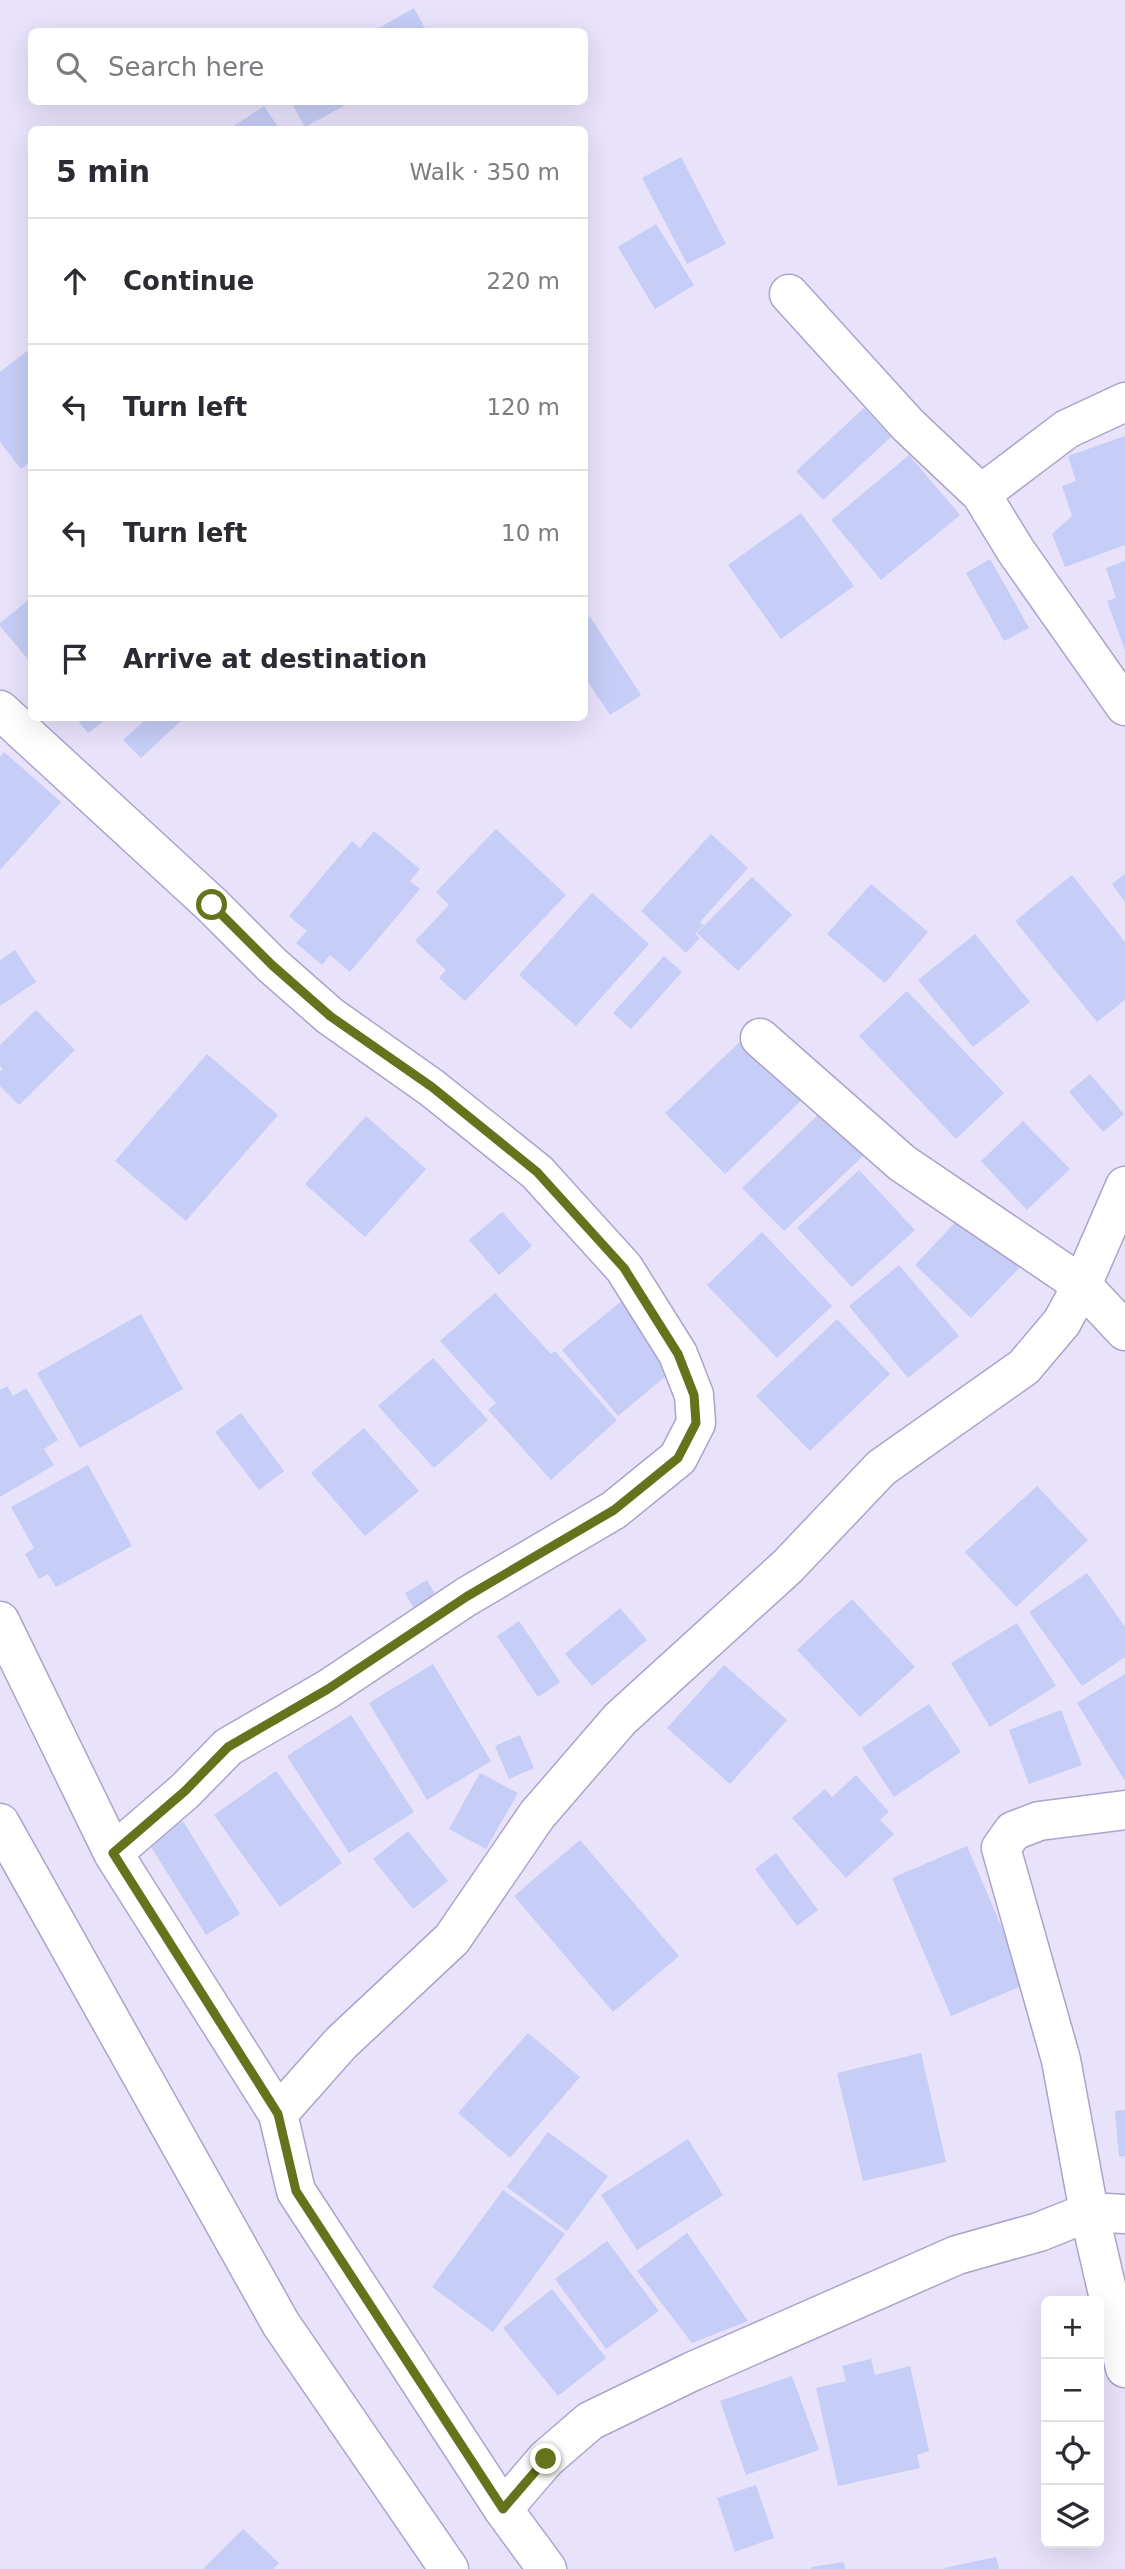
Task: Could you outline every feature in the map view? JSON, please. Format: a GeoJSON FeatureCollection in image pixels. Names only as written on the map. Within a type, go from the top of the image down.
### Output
{"type":"FeatureCollection","features":[{"type":"Feature","properties":{"kind":"street"},"geometry":{"type":"LineString","coordinates":[[789,294],[908,425],[981,495],[1016,551],[1125,706]]}},
{"type":"Feature","properties":{"kind":"street"},"geometry":{"type":"LineString","coordinates":[[981,495],[1067,429],[1125,402]]}},
{"type":"Feature","properties":{"kind":"street"},"geometry":{"type":"LineString","coordinates":[[0,710],[330,1016],[432,1087],[537,1172],[624,1268],[678,1354],[694,1395],[696,1423],[678,1458],[614,1510],[466,1597],[328,1689],[228,1747],[185,1791],[113,1853]]}},
{"type":"Feature","properties":{"kind":"street"},"geometry":{"type":"LineString","coordinates":[[760,1038],[902,1163],[1082,1285],[1125,1331]]}},
{"type":"Feature","properties":{"kind":"street"},"geometry":{"type":"LineString","coordinates":[[278,2114],[341,2043],[452,1939],[537,1815],[620,1719],[788,1566],[881,1468],[1024,1367],[1062,1322],[1082,1285],[1125,1186]]}},
{"type":"Feature","properties":{"kind":"street"},"geometry":{"type":"LineString","coordinates":[[0,1621],[113,1853],[278,2114],[296,2191],[503,2509],[547,2569]]}},
{"type":"Feature","properties":{"kind":"street"},"geometry":{"type":"LineString","coordinates":[[1125,1810],[1040,1821],[1013,1831],[1001,1848],[1107,2213],[1125,2368]]}},
{"type":"Feature","properties":{"kind":"street"},"geometry":{"type":"LineString","coordinates":[[0,1823],[281,2324],[449,2569]]}},
{"type":"Feature","properties":{"kind":"street"},"geometry":{"type":"LineString","coordinates":[[503,2509],[546,2459],[590,2421],[703,2366],[957,2255],[1107,2213]]}},
{"type":"Feature","properties":{"kind":"building"},"geometry":{"type":"Polygon","coordinates":[[[414,8],[425,28],[379,28],[414,8]]]}},
{"type":"Feature","properties":{"kind":"building"},"geometry":{"type":"Polygon","coordinates":[[[293,105],[345,105],[307,126],[293,105]]]}},
{"type":"Feature","properties":{"kind":"building"},"geometry":{"type":"Polygon","coordinates":[[[264,106],[277,126],[234,126],[264,106]]]}},
{"type":"Feature","properties":{"kind":"building"},"geometry":{"type":"Polygon","coordinates":[[[681,157],[726,244],[687,264],[642,178],[681,157]]]}},
{"type":"Feature","properties":{"kind":"building"},"geometry":{"type":"Polygon","coordinates":[[[656,224],[694,285],[655,309],[618,247],[656,224]]]}},
{"type":"Feature","properties":{"kind":"building"},"geometry":{"type":"Polygon","coordinates":[[[28,352],[28,464],[21,469],[0,442],[0,372],[28,352]]]}},
{"type":"Feature","properties":{"kind":"building"},"geometry":{"type":"Polygon","coordinates":[[[864,408],[891,437],[823,500],[796,471],[864,408]]]}},
{"type":"Feature","properties":{"kind":"building"},"geometry":{"type":"Polygon","coordinates":[[[1125,436],[1125,545],[1065,567],[1052,534],[1072,516],[1062,486],[1076,481],[1068,456],[1125,436]]]}},
{"type":"Feature","properties":{"kind":"building"},"geometry":{"type":"Polygon","coordinates":[[[909,455],[960,515],[881,580],[831,520],[909,455]]]}},
{"type":"Feature","properties":{"kind":"building"},"geometry":{"type":"Polygon","coordinates":[[[801,513],[854,586],[781,639],[728,565],[801,513]]]}},
{"type":"Feature","properties":{"kind":"building"},"geometry":{"type":"Polygon","coordinates":[[[990,559],[1029,628],[1004,641],[966,573],[990,559]]]}},
{"type":"Feature","properties":{"kind":"building"},"geometry":{"type":"Polygon","coordinates":[[[1125,561],[1125,650],[1107,601],[1116,598],[1106,568],[1125,561]]]}},
{"type":"Feature","properties":{"kind":"building"},"geometry":{"type":"Polygon","coordinates":[[[28,600],[28,659],[0,626],[0,623],[28,600]]]}},
{"type":"Feature","properties":{"kind":"building"},"geometry":{"type":"Polygon","coordinates":[[[590,617],[641,695],[610,715],[588,682],[590,617]]]}},
{"type":"Feature","properties":{"kind":"building"},"geometry":{"type":"Polygon","coordinates":[[[78,721],[104,721],[88,733],[78,721]]]}},
{"type":"Feature","properties":{"kind":"building"},"geometry":{"type":"Polygon","coordinates":[[[144,721],[181,721],[141,758],[123,740],[144,721]]]}},
{"type":"Feature","properties":{"kind":"building"},"geometry":{"type":"Polygon","coordinates":[[[4,752],[61,802],[0,870],[0,757],[4,752]]]}},
{"type":"Feature","properties":{"kind":"building"},"geometry":{"type":"Polygon","coordinates":[[[496,829],[566,895],[465,1001],[439,978],[446,970],[415,941],[449,905],[436,892],[496,829]]]}},
{"type":"Feature","properties":{"kind":"building"},"geometry":{"type":"Polygon","coordinates":[[[374,831],[420,869],[410,881],[420,889],[350,972],[330,955],[322,965],[296,943],[307,931],[289,916],[352,841],[360,848],[374,831]]]}},
{"type":"Feature","properties":{"kind":"building"},"geometry":{"type":"Polygon","coordinates":[[[711,834],[748,868],[700,922],[704,925],[695,934],[700,938],[686,953],[641,911],[711,834]]]}},
{"type":"Feature","properties":{"kind":"building"},"geometry":{"type":"Polygon","coordinates":[[[1125,874],[1125,902],[1112,884],[1125,874]]]}},
{"type":"Feature","properties":{"kind":"building"},"geometry":{"type":"Polygon","coordinates":[[[1072,875],[1125,942],[1125,1000],[1097,1022],[1015,921],[1072,875]]]}},
{"type":"Feature","properties":{"kind":"building"},"geometry":{"type":"Polygon","coordinates":[[[752,877],[792,915],[738,971],[697,933],[752,877]]]}},
{"type":"Feature","properties":{"kind":"building"},"geometry":{"type":"Polygon","coordinates":[[[871,884],[928,932],[885,983],[827,934],[871,884]]]}},
{"type":"Feature","properties":{"kind":"building"},"geometry":{"type":"Polygon","coordinates":[[[592,893],[649,944],[576,1026],[519,975],[592,893]]]}},
{"type":"Feature","properties":{"kind":"building"},"geometry":{"type":"Polygon","coordinates":[[[975,934],[1030,1002],[973,1047],[918,980],[975,934]]]}},
{"type":"Feature","properties":{"kind":"building"},"geometry":{"type":"Polygon","coordinates":[[[15,950],[36,982],[0,1006],[0,960],[15,950]]]}},
{"type":"Feature","properties":{"kind":"building"},"geometry":{"type":"Polygon","coordinates":[[[664,956],[682,972],[631,1029],[613,1013],[664,956]]]}},
{"type":"Feature","properties":{"kind":"building"},"geometry":{"type":"Polygon","coordinates":[[[907,991],[1004,1093],[956,1139],[859,1036],[907,991]]]}},
{"type":"Feature","properties":{"kind":"building"},"geometry":{"type":"Polygon","coordinates":[[[36,1010],[75,1050],[19,1105],[0,1086],[0,1071],[3,1069],[0,1066],[0,1045],[36,1010]]]}},
{"type":"Feature","properties":{"kind":"building"},"geometry":{"type":"Polygon","coordinates":[[[746,1036],[805,1097],[725,1174],[665,1113],[746,1036]]]}},
{"type":"Feature","properties":{"kind":"building"},"geometry":{"type":"Polygon","coordinates":[[[207,1054],[278,1115],[186,1221],[115,1161],[207,1054]]]}},
{"type":"Feature","properties":{"kind":"building"},"geometry":{"type":"Polygon","coordinates":[[[1090,1074],[1124,1114],[1103,1132],[1069,1092],[1090,1074]]]}},
{"type":"Feature","properties":{"kind":"building"},"geometry":{"type":"Polygon","coordinates":[[[822,1111],[865,1154],[784,1231],[742,1188],[822,1111]]]}},
{"type":"Feature","properties":{"kind":"building"},"geometry":{"type":"Polygon","coordinates":[[[366,1116],[426,1169],[365,1237],[305,1184],[366,1116]]]}},
{"type":"Feature","properties":{"kind":"building"},"geometry":{"type":"Polygon","coordinates":[[[1023,1121],[1070,1169],[1027,1210],[981,1161],[1023,1121]]]}},
{"type":"Feature","properties":{"kind":"building"},"geometry":{"type":"Polygon","coordinates":[[[859,1170],[915,1230],[852,1287],[797,1228],[859,1170]]]}},
{"type":"Feature","properties":{"kind":"building"},"geometry":{"type":"Polygon","coordinates":[[[502,1212],[532,1246],[499,1275],[469,1240],[502,1212]]]}},
{"type":"Feature","properties":{"kind":"building"},"geometry":{"type":"Polygon","coordinates":[[[965,1212],[1021,1266],[971,1318],[915,1265],[965,1212]]]}},
{"type":"Feature","properties":{"kind":"building"},"geometry":{"type":"Polygon","coordinates":[[[762,1232],[832,1306],[777,1358],[707,1285],[762,1232]]]}},
{"type":"Feature","properties":{"kind":"building"},"geometry":{"type":"Polygon","coordinates":[[[899,1265],[959,1336],[908,1378],[849,1306],[899,1265]]]}},
{"type":"Feature","properties":{"kind":"building"},"geometry":{"type":"Polygon","coordinates":[[[495,1293],[551,1354],[555,1351],[617,1420],[551,1480],[488,1410],[496,1403],[440,1341],[495,1293]]]}},
{"type":"Feature","properties":{"kind":"building"},"geometry":{"type":"Polygon","coordinates":[[[624,1299],[679,1365],[618,1416],[562,1350],[624,1299]]]}},
{"type":"Feature","properties":{"kind":"building"},"geometry":{"type":"Polygon","coordinates":[[[141,1314],[183,1389],[80,1448],[37,1373],[141,1314]]]}},
{"type":"Feature","properties":{"kind":"building"},"geometry":{"type":"Polygon","coordinates":[[[837,1319],[890,1374],[810,1451],[756,1396],[837,1319]]]}},
{"type":"Feature","properties":{"kind":"building"},"geometry":{"type":"Polygon","coordinates":[[[433,1358],[488,1420],[434,1468],[378,1406],[433,1358]]]}},
{"type":"Feature","properties":{"kind":"building"},"geometry":{"type":"Polygon","coordinates":[[[7,1386],[13,1396],[26,1388],[58,1440],[44,1449],[54,1465],[0,1497],[0,1390],[7,1386]]]}},
{"type":"Feature","properties":{"kind":"building"},"geometry":{"type":"Polygon","coordinates":[[[241,1413],[284,1471],[259,1490],[215,1432],[241,1413]]]}},
{"type":"Feature","properties":{"kind":"building"},"geometry":{"type":"Polygon","coordinates":[[[364,1428],[419,1491],[365,1536],[311,1473],[364,1428]]]}},
{"type":"Feature","properties":{"kind":"building"},"geometry":{"type":"Polygon","coordinates":[[[88,1465],[132,1546],[56,1587],[48,1574],[39,1579],[25,1554],[34,1548],[11,1507],[88,1465]]]}},
{"type":"Feature","properties":{"kind":"building"},"geometry":{"type":"Polygon","coordinates":[[[1037,1486],[1088,1540],[1016,1607],[965,1552],[1037,1486]]]}},
{"type":"Feature","properties":{"kind":"building"},"geometry":{"type":"Polygon","coordinates":[[[1087,1573],[1125,1627],[1125,1657],[1082,1686],[1029,1612],[1087,1573]]]}},
{"type":"Feature","properties":{"kind":"building"},"geometry":{"type":"Polygon","coordinates":[[[427,1580],[441,1604],[419,1617],[405,1593],[427,1580]]]}},
{"type":"Feature","properties":{"kind":"building"},"geometry":{"type":"Polygon","coordinates":[[[852,1599],[915,1667],[860,1717],[797,1650],[852,1599]]]}},
{"type":"Feature","properties":{"kind":"building"},"geometry":{"type":"Polygon","coordinates":[[[620,1608],[647,1640],[592,1686],[565,1654],[620,1608]]]}},
{"type":"Feature","properties":{"kind":"building"},"geometry":{"type":"Polygon","coordinates":[[[519,1621],[560,1682],[538,1697],[497,1636],[519,1621]]]}},
{"type":"Feature","properties":{"kind":"building"},"geometry":{"type":"Polygon","coordinates":[[[1017,1623],[1056,1686],[990,1727],[951,1663],[1017,1623]]]}},
{"type":"Feature","properties":{"kind":"building"},"geometry":{"type":"Polygon","coordinates":[[[433,1664],[491,1761],[427,1800],[369,1703],[433,1664]]]}},
{"type":"Feature","properties":{"kind":"building"},"geometry":{"type":"Polygon","coordinates":[[[724,1665],[787,1720],[730,1784],[667,1728],[724,1665]]]}},
{"type":"Feature","properties":{"kind":"building"},"geometry":{"type":"Polygon","coordinates":[[[1125,1674],[1125,1781],[1077,1703],[1125,1674]]]}},
{"type":"Feature","properties":{"kind":"building"},"geometry":{"type":"Polygon","coordinates":[[[929,1704],[961,1752],[894,1797],[862,1748],[929,1704]]]}},
{"type":"Feature","properties":{"kind":"building"},"geometry":{"type":"Polygon","coordinates":[[[1061,1710],[1082,1765],[1029,1784],[1009,1730],[1061,1710]]]}},
{"type":"Feature","properties":{"kind":"building"},"geometry":{"type":"Polygon","coordinates":[[[351,1715],[414,1812],[349,1853],[287,1756],[351,1715]]]}},
{"type":"Feature","properties":{"kind":"building"},"geometry":{"type":"Polygon","coordinates":[[[520,1735],[534,1768],[509,1779],[495,1746],[520,1735]]]}},
{"type":"Feature","properties":{"kind":"building"},"geometry":{"type":"Polygon","coordinates":[[[276,1771],[342,1863],[280,1907],[214,1815],[276,1771]]]}},
{"type":"Feature","properties":{"kind":"building"},"geometry":{"type":"Polygon","coordinates":[[[480,1773],[518,1793],[486,1849],[449,1829],[480,1773]]]}},
{"type":"Feature","properties":{"kind":"building"},"geometry":{"type":"Polygon","coordinates":[[[856,1775],[889,1812],[880,1820],[894,1834],[846,1878],[792,1818],[825,1789],[832,1797],[856,1775]]]}},
{"type":"Feature","properties":{"kind":"building"},"geometry":{"type":"Polygon","coordinates":[[[183,1821],[240,1914],[206,1935],[148,1842],[183,1821]]]}},
{"type":"Feature","properties":{"kind":"building"},"geometry":{"type":"Polygon","coordinates":[[[408,1831],[448,1881],[413,1909],[373,1859],[408,1831]]]}},
{"type":"Feature","properties":{"kind":"building"},"geometry":{"type":"Polygon","coordinates":[[[580,1840],[679,1956],[613,2012],[514,1896],[580,1840]]]}},
{"type":"Feature","properties":{"kind":"building"},"geometry":{"type":"Polygon","coordinates":[[[967,1846],[1026,1984],[951,2016],[892,1878],[967,1846]]]}},
{"type":"Feature","properties":{"kind":"building"},"geometry":{"type":"Polygon","coordinates":[[[776,1853],[818,1910],[797,1926],[755,1869],[776,1853]]]}},
{"type":"Feature","properties":{"kind":"building"},"geometry":{"type":"Polygon","coordinates":[[[528,2033],[580,2077],[510,2158],[458,2113],[528,2033]]]}},
{"type":"Feature","properties":{"kind":"building"},"geometry":{"type":"Polygon","coordinates":[[[921,2053],[946,2162],[863,2181],[837,2073],[921,2053]]]}},
{"type":"Feature","properties":{"kind":"building"},"geometry":{"type":"Polygon","coordinates":[[[1125,2110],[1125,2156],[1119,2157],[1115,2111],[1125,2110]]]}},
{"type":"Feature","properties":{"kind":"building"},"geometry":{"type":"Polygon","coordinates":[[[548,2132],[608,2176],[567,2231],[507,2187],[548,2132]]]}},
{"type":"Feature","properties":{"kind":"building"},"geometry":{"type":"Polygon","coordinates":[[[688,2139],[723,2195],[637,2250],[601,2195],[688,2139]]]}},
{"type":"Feature","properties":{"kind":"building"},"geometry":{"type":"Polygon","coordinates":[[[503,2190],[565,2234],[493,2332],[432,2287],[503,2190]]]}},
{"type":"Feature","properties":{"kind":"building"},"geometry":{"type":"Polygon","coordinates":[[[687,2233],[748,2321],[692,2343],[637,2271],[687,2233]]]}},
{"type":"Feature","properties":{"kind":"building"},"geometry":{"type":"Polygon","coordinates":[[[607,2241],[659,2311],[606,2349],[555,2279],[607,2241]]]}},
{"type":"Feature","properties":{"kind":"building"},"geometry":{"type":"Polygon","coordinates":[[[552,2289],[606,2358],[558,2396],[503,2328],[552,2289]]]}},
{"type":"Feature","properties":{"kind":"building"},"geometry":{"type":"Polygon","coordinates":[[[871,2359],[875,2375],[910,2366],[929,2451],[917,2455],[920,2468],[838,2486],[816,2388],[846,2381],[842,2366],[871,2359]]]}},
{"type":"Feature","properties":{"kind":"building"},"geometry":{"type":"Polygon","coordinates":[[[792,2376],[819,2450],[746,2475],[720,2401],[792,2376]]]}},
{"type":"Feature","properties":{"kind":"building"},"geometry":{"type":"Polygon","coordinates":[[[756,2485],[774,2538],[735,2552],[717,2498],[756,2485]]]}},
{"type":"Feature","properties":{"kind":"building"},"geometry":{"type":"Polygon","coordinates":[[[243,2529],[279,2563],[273,2569],[203,2569],[243,2529]]]}},
{"type":"Feature","properties":{"kind":"building"},"geometry":{"type":"Polygon","coordinates":[[[996,2557],[999,2569],[944,2568],[996,2557]]]}},
{"type":"Feature","properties":{"kind":"building"},"geometry":{"type":"Polygon","coordinates":[[[844,2562],[845,2569],[811,2569],[811,2567],[844,2562]]]}},
{"type":"Feature","properties":{"kind":"route"},"geometry":{"type":"LineString","coordinates":[[212,905],[272,965],[330,1016],[432,1087],[537,1172],[624,1268],[678,1354],[694,1395],[696,1423],[678,1458],[614,1510],[466,1597],[328,1689],[228,1747],[185,1791],[113,1853],[278,2114],[296,2191],[503,2509],[546,2459]]}}]}
